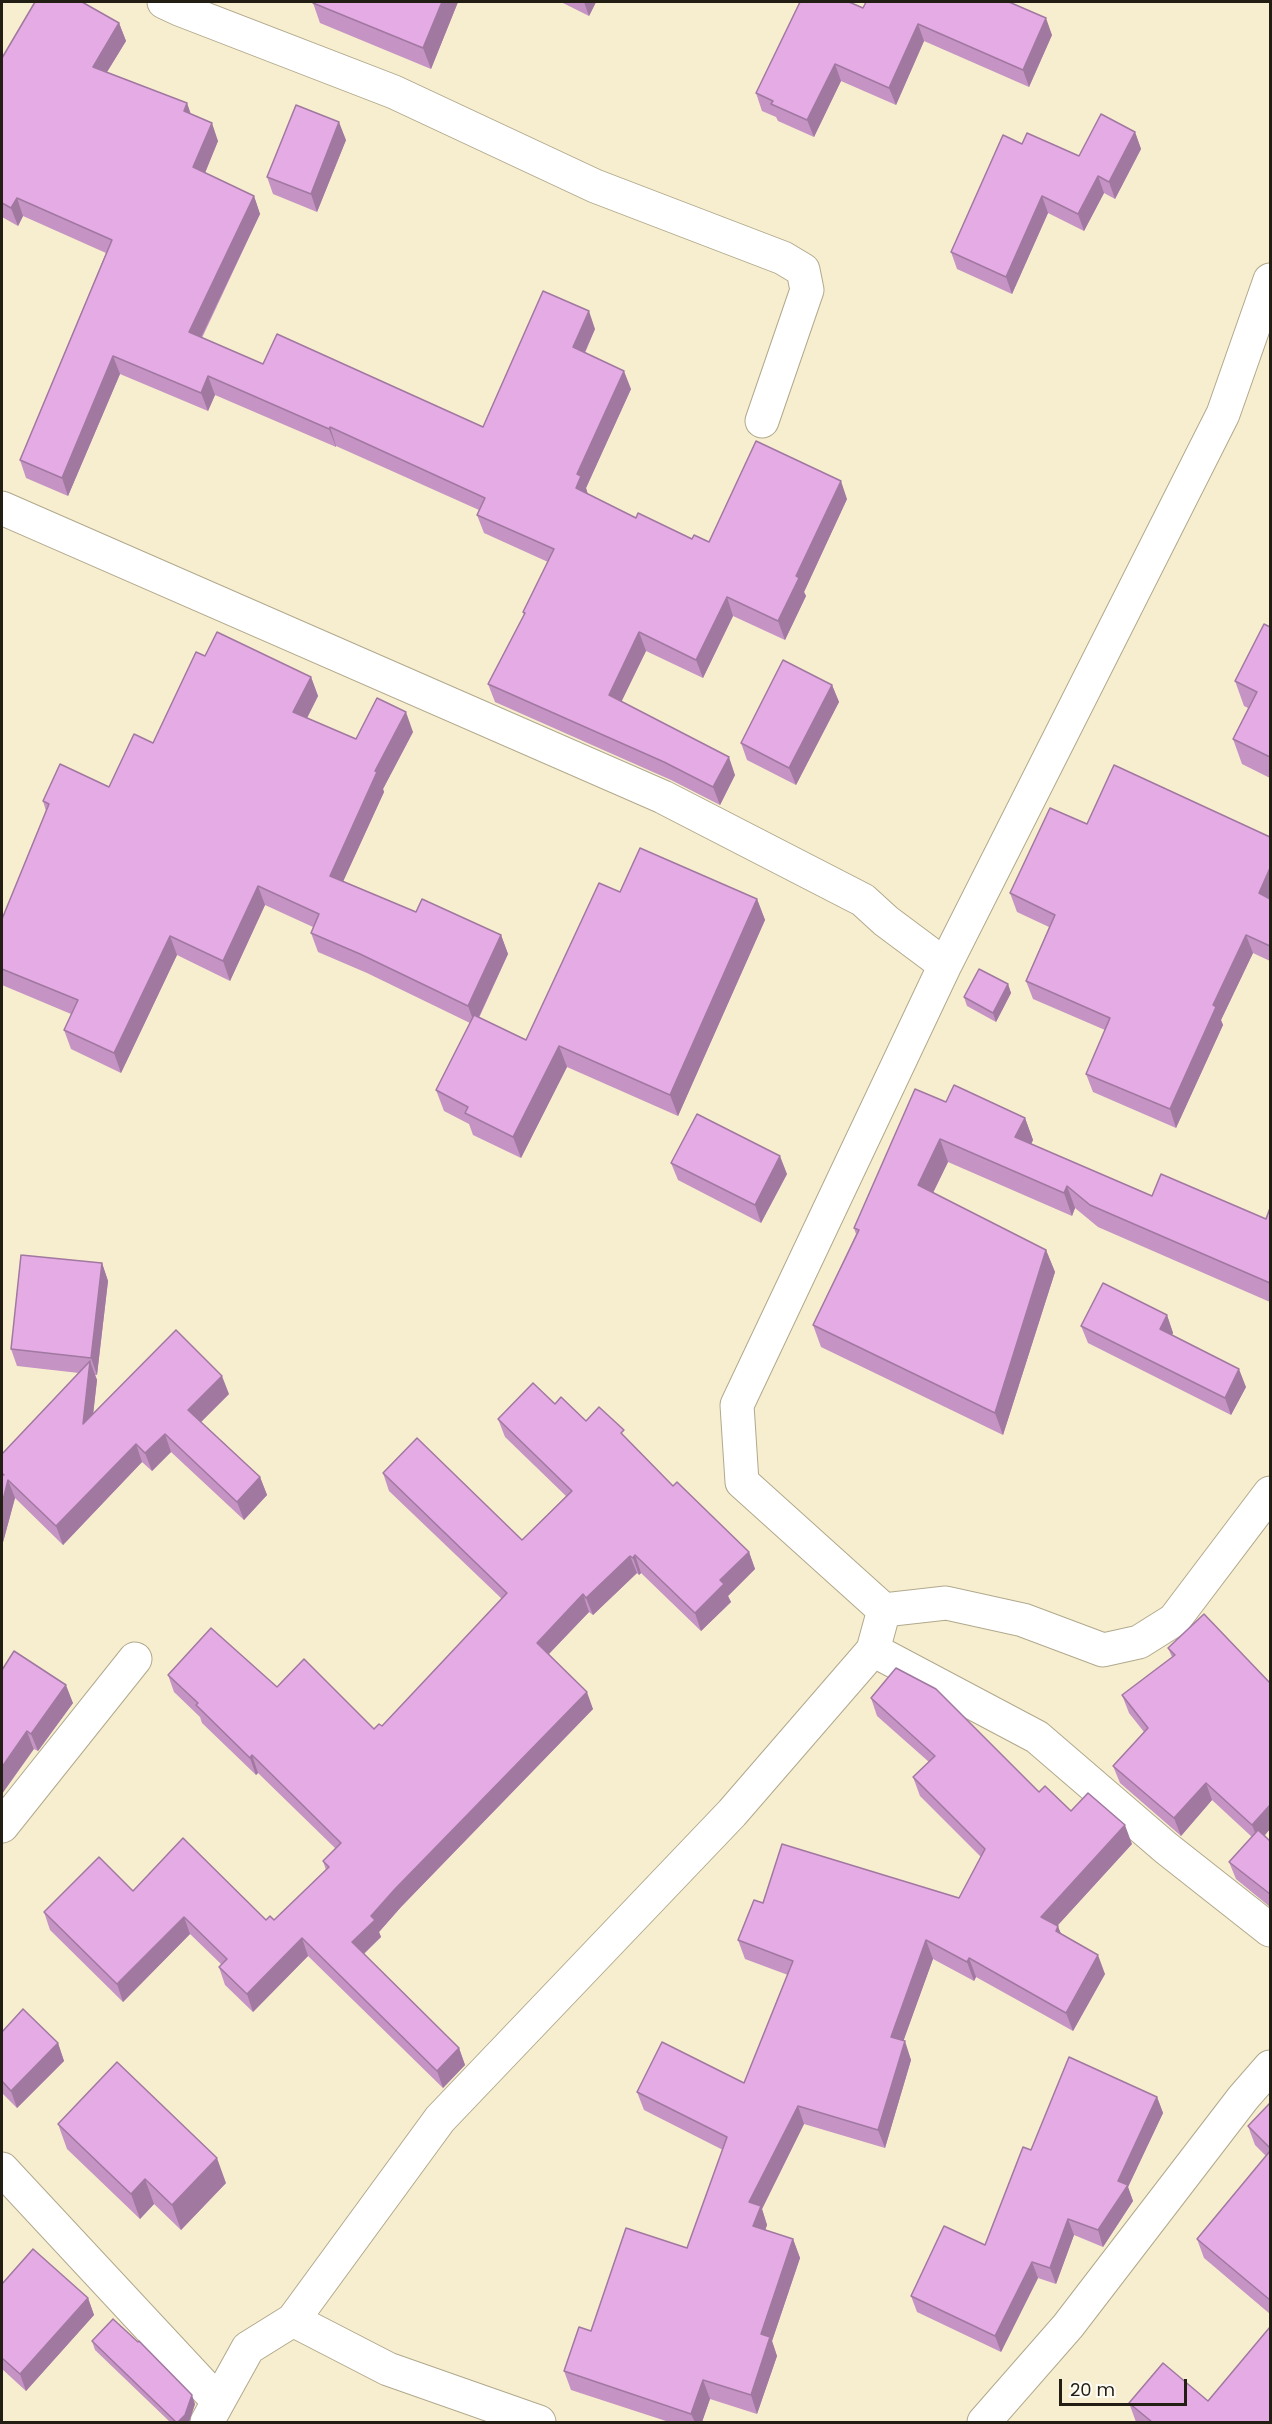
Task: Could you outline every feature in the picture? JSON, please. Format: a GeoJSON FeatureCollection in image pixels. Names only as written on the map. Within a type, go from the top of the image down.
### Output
{"type":"FeatureCollection","features":[{"type":"Feature","properties":{"kind":"street"},"geometry":{"type":"LineString","coordinates":[[164,2],[394,92],[595,186],[783,258],[803,270],[807,291],[762,421]]}},
{"type":"Feature","properties":{"kind":"street"},"geometry":{"type":"LineString","coordinates":[[1270,280],[1223,414],[945,965],[737,1406],[742,1482],[884,1610],[946,1603],[1023,1620],[1102,1650],[1139,1642],[1174,1620],[1270,1493]]}},
{"type":"Feature","properties":{"kind":"street"},"geometry":{"type":"LineString","coordinates":[[2,508],[663,797],[863,900],[886,921],[945,965]]}},
{"type":"Feature","properties":{"kind":"street"},"geometry":{"type":"LineString","coordinates":[[2,2169],[212,2412],[248,2348],[293,2320],[440,2119],[732,1813],[873,1650],[884,1610]]}},
{"type":"Feature","properties":{"kind":"street"},"geometry":{"type":"LineString","coordinates":[[873,1650],[1037,1737],[1166,1848],[1270,1930]]}},
{"type":"Feature","properties":{"kind":"street"},"geometry":{"type":"LineString","coordinates":[[2,1826],[135,1659]]}},
{"type":"Feature","properties":{"kind":"street"},"geometry":{"type":"LineString","coordinates":[[984,2422],[1068,2326],[1243,2098],[1270,2067]]}},
{"type":"Feature","properties":{"kind":"street"},"geometry":{"type":"LineString","coordinates":[[293,2320],[388,2369],[539,2422]]}},
{"type":"Feature","properties":{"kind":"building"},"geometry":{"type":"Polygon","coordinates":[[[35,2],[82,2],[119,23],[93,67],[187,103],[184,111],[212,123],[193,167],[254,196],[189,332],[263,364],[277,334],[483,427],[543,291],[589,311],[573,347],[624,371],[577,474],[581,476],[576,488],[636,518],[638,513],[692,539],[694,535],[709,542],[756,441],[841,481],[796,576],[799,578],[778,621],[727,597],[696,660],[639,632],[609,695],[729,757],[713,787],[664,762],[488,684],[525,613],[523,612],[554,549],[477,515],[485,498],[330,427],[329,429],[208,376],[201,393],[113,356],[62,478],[20,460],[112,240],[17,198],[11,208],[2,203],[2,58],[35,2]]]}},
{"type":"Feature","properties":{"kind":"building"},"geometry":{"type":"Polygon","coordinates":[[[313,2],[442,2],[423,48],[313,2]]]}},
{"type":"Feature","properties":{"kind":"building"},"geometry":{"type":"Polygon","coordinates":[[[800,2],[849,2],[863,8],[866,2],[1009,2],[1046,18],[1023,70],[918,24],[889,88],[835,64],[807,120],[771,104],[773,101],[756,93],[800,2]]]}},
{"type":"Feature","properties":{"kind":"building"},"geometry":{"type":"Polygon","coordinates":[[[296,105],[339,122],[311,194],[267,177],[296,105]]]}},
{"type":"Feature","properties":{"kind":"building"},"geometry":{"type":"Polygon","coordinates":[[[1101,114],[1135,132],[1109,182],[1098,176],[1078,214],[1042,196],[1006,277],[951,252],[1003,135],[1022,144],[1027,133],[1079,156],[1101,114]]]}},
{"type":"Feature","properties":{"kind":"building"},"geometry":{"type":"Polygon","coordinates":[[[1264,624],[1270,627],[1270,757],[1233,739],[1257,692],[1235,681],[1264,624]]]}},
{"type":"Feature","properties":{"kind":"building"},"geometry":{"type":"Polygon","coordinates":[[[217,632],[311,677],[293,712],[356,739],[377,698],[406,712],[375,771],[377,772],[330,876],[416,912],[422,899],[501,935],[468,1006],[311,933],[319,914],[258,886],[223,961],[170,936],[114,1053],[64,1030],[78,1000],[2,969],[2,919],[49,804],[43,801],[60,764],[109,787],[134,734],[153,743],[196,652],[205,656],[217,632]]]}},
{"type":"Feature","properties":{"kind":"building"},"geometry":{"type":"Polygon","coordinates":[[[783,660],[832,685],[789,768],[741,743],[783,660]]]}},
{"type":"Feature","properties":{"kind":"building"},"geometry":{"type":"Polygon","coordinates":[[[1114,765],[1270,837],[1270,868],[1259,893],[1270,899],[1270,946],[1246,935],[1213,1005],[1216,1007],[1170,1109],[1086,1074],[1110,1018],[1026,981],[1055,915],[1010,893],[1050,808],[1087,824],[1114,765]]]}},
{"type":"Feature","properties":{"kind":"building"},"geometry":{"type":"Polygon","coordinates":[[[640,848],[757,899],[670,1095],[559,1046],[513,1137],[465,1113],[468,1107],[436,1090],[474,1015],[526,1040],[599,883],[620,892],[640,848]]]}},
{"type":"Feature","properties":{"kind":"building"},"geometry":{"type":"Polygon","coordinates":[[[979,969],[1008,984],[993,1013],[964,997],[979,969]]]}},
{"type":"Feature","properties":{"kind":"building"},"geometry":{"type":"Polygon","coordinates":[[[954,1085],[1025,1118],[1015,1137],[1152,1196],[1161,1174],[1266,1219],[1270,1208],[1270,1283],[1090,1205],[1067,1186],[1064,1193],[940,1139],[918,1185],[1046,1250],[995,1413],[813,1325],[859,1230],[854,1228],[915,1089],[946,1102],[954,1085]]]}},
{"type":"Feature","properties":{"kind":"building"},"geometry":{"type":"Polygon","coordinates":[[[697,1114],[780,1156],[755,1205],[671,1163],[697,1114]]]}},
{"type":"Feature","properties":{"kind":"building"},"geometry":{"type":"Polygon","coordinates":[[[21,1255],[102,1263],[91,1358],[11,1349],[21,1255]]]}},
{"type":"Feature","properties":{"kind":"building"},"geometry":{"type":"Polygon","coordinates":[[[1103,1283],[1167,1315],[1160,1329],[1239,1369],[1225,1398],[1081,1326],[1103,1283]]]}},
{"type":"Feature","properties":{"kind":"building"},"geometry":{"type":"Polygon","coordinates":[[[176,1330],[222,1376],[188,1410],[260,1477],[237,1502],[165,1434],[145,1453],[136,1444],[56,1526],[8,1480],[2,1504],[2,1475],[4,1475],[2,1473],[2,1454],[90,1361],[83,1424],[176,1330]]]}},
{"type":"Feature","properties":{"kind":"building"},"geometry":{"type":"Polygon","coordinates":[[[533,1383],[555,1404],[561,1397],[586,1421],[599,1407],[624,1430],[621,1433],[673,1486],[677,1482],[749,1552],[720,1580],[724,1584],[695,1613],[635,1555],[633,1558],[630,1556],[586,1598],[583,1594],[537,1643],[587,1692],[395,1889],[371,1916],[375,1920],[352,1942],[459,2048],[437,2071],[302,1938],[247,1994],[219,1967],[227,1959],[184,1917],[117,1984],[44,1912],[99,1857],[133,1891],[183,1838],[266,1920],[270,1916],[274,1920],[329,1867],[323,1861],[341,1843],[252,1755],[250,1758],[168,1675],[211,1628],[277,1687],[304,1659],[374,1729],[379,1724],[382,1726],[507,1593],[383,1473],[417,1438],[522,1540],[572,1491],[498,1419],[533,1383]]]}},
{"type":"Feature","properties":{"kind":"building"},"geometry":{"type":"Polygon","coordinates":[[[1204,1614],[1270,1683],[1270,1805],[1252,1825],[1206,1783],[1174,1818],[1113,1766],[1148,1728],[1122,1695],[1175,1655],[1168,1648],[1204,1614]]]}},
{"type":"Feature","properties":{"kind":"building"},"geometry":{"type":"Polygon","coordinates":[[[14,1651],[66,1685],[31,1734],[27,1731],[2,1767],[2,1670],[14,1651]]]}},
{"type":"Feature","properties":{"kind":"building"},"geometry":{"type":"Polygon","coordinates":[[[896,1668],[936,1689],[1039,1792],[1045,1786],[1071,1811],[1088,1793],[1125,1825],[1041,1917],[1058,1926],[1056,1931],[1098,1955],[1066,2013],[969,1958],[967,1962],[926,1940],[891,2037],[905,2041],[878,2130],[798,2106],[749,2202],[761,2206],[753,2226],[793,2239],[761,2334],[770,2337],[751,2395],[703,2380],[691,2414],[564,2371],[579,2327],[591,2331],[626,2228],[687,2248],[727,2137],[637,2092],[662,2042],[744,2083],[793,1961],[738,1940],[754,1900],[763,1903],[782,1844],[959,1898],[985,1849],[913,1777],[935,1756],[871,1698],[896,1668]]]}},
{"type":"Feature","properties":{"kind":"building"},"geometry":{"type":"Polygon","coordinates":[[[1258,1830],[1270,1841],[1270,1894],[1229,1862],[1258,1830]]]}},
{"type":"Feature","properties":{"kind":"building"},"geometry":{"type":"Polygon","coordinates":[[[23,2009],[58,2043],[11,2091],[2,2081],[2,2032],[23,2009]]]}},
{"type":"Feature","properties":{"kind":"building"},"geometry":{"type":"Polygon","coordinates":[[[1069,2057],[1157,2097],[1118,2181],[1128,2185],[1098,2230],[1068,2219],[1050,2268],[1032,2262],[995,2336],[911,2296],[944,2226],[985,2245],[1023,2147],[1031,2150],[1069,2057]]]}},
{"type":"Feature","properties":{"kind":"building"},"geometry":{"type":"Polygon","coordinates":[[[117,2062],[217,2158],[172,2205],[145,2179],[131,2194],[58,2124],[117,2062]]]}},
{"type":"Feature","properties":{"kind":"building"},"geometry":{"type":"Polygon","coordinates":[[[1270,2103],[1270,2148],[1248,2126],[1270,2103]]]}},
{"type":"Feature","properties":{"kind":"building"},"geometry":{"type":"Polygon","coordinates":[[[1270,2151],[1270,2300],[1197,2239],[1270,2151]]]}},
{"type":"Feature","properties":{"kind":"building"},"geometry":{"type":"Polygon","coordinates":[[[33,2249],[88,2298],[20,2374],[2,2358],[2,2284],[33,2249]]]}},
{"type":"Feature","properties":{"kind":"building"},"geometry":{"type":"Polygon","coordinates":[[[113,2319],[139,2341],[192,2395],[185,2415],[178,2422],[92,2341],[113,2319]]]}},
{"type":"Feature","properties":{"kind":"building"},"geometry":{"type":"Polygon","coordinates":[[[1270,2327],[1270,2422],[1152,2422],[1129,2403],[1163,2363],[1208,2401],[1270,2327]]]}}]}
